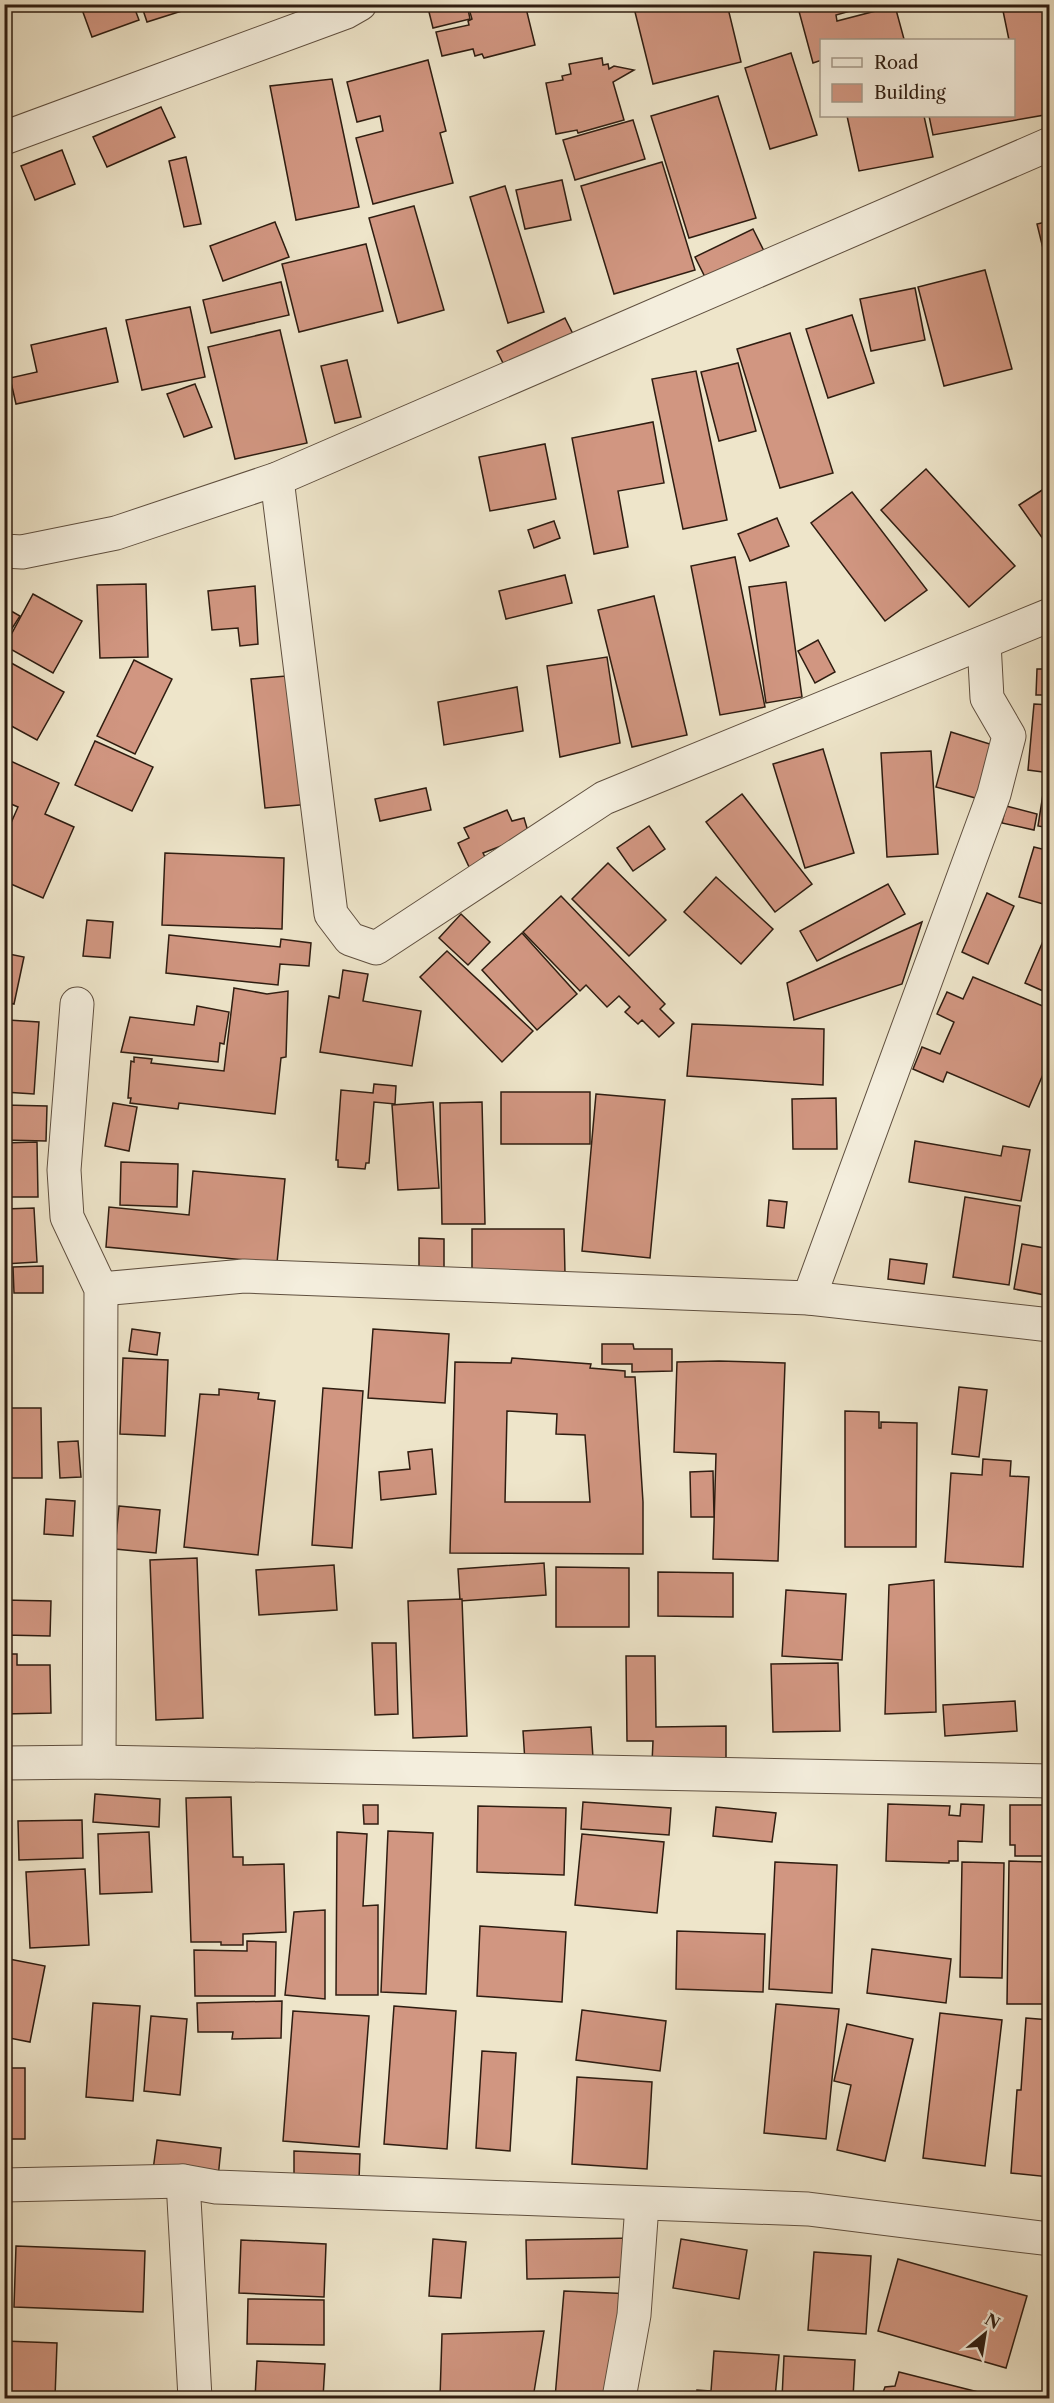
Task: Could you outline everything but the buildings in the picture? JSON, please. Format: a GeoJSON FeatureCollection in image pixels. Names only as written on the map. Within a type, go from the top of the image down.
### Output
{"type":"FeatureCollection","features":[{"type":"Feature","properties":{"kind":"street"},"geometry":{"type":"LineString","coordinates":[[4,138],[350,7]]}},
{"type":"Feature","properties":{"kind":"street"},"geometry":{"type":"LineString","coordinates":[[4,551],[22,552],[116,533],[277,479],[1050,144]]}},
{"type":"Feature","properties":{"kind":"street"},"geometry":{"type":"LineString","coordinates":[[277,479],[331,914],[350,939],[376,948],[604,798],[1050,615]]}},
{"type":"Feature","properties":{"kind":"street"},"geometry":{"type":"LineString","coordinates":[[809,1298],[994,794],[1009,736],[987,698],[984,644]]}},
{"type":"Feature","properties":{"kind":"street"},"geometry":{"type":"LineString","coordinates":[[77,1004],[64,1170],[67,1216],[101,1289],[99,1762]]}},
{"type":"Feature","properties":{"kind":"street"},"geometry":{"type":"LineString","coordinates":[[101,1289],[244,1276],[809,1298],[1050,1326]]}},
{"type":"Feature","properties":{"kind":"street"},"geometry":{"type":"LineString","coordinates":[[4,1763],[99,1762],[1050,1781]]}},
{"type":"Feature","properties":{"kind":"street"},"geometry":{"type":"LineString","coordinates":[[4,2185],[183,2181],[216,2187],[808,2210],[1050,2239]]}},
{"type":"Feature","properties":{"kind":"street"},"geometry":{"type":"LineString","coordinates":[[183,2181],[195,2398]]}},
{"type":"Feature","properties":{"kind":"street"},"geometry":{"type":"LineString","coordinates":[[619,2398],[634,2315],[642,2205]]}}]}
